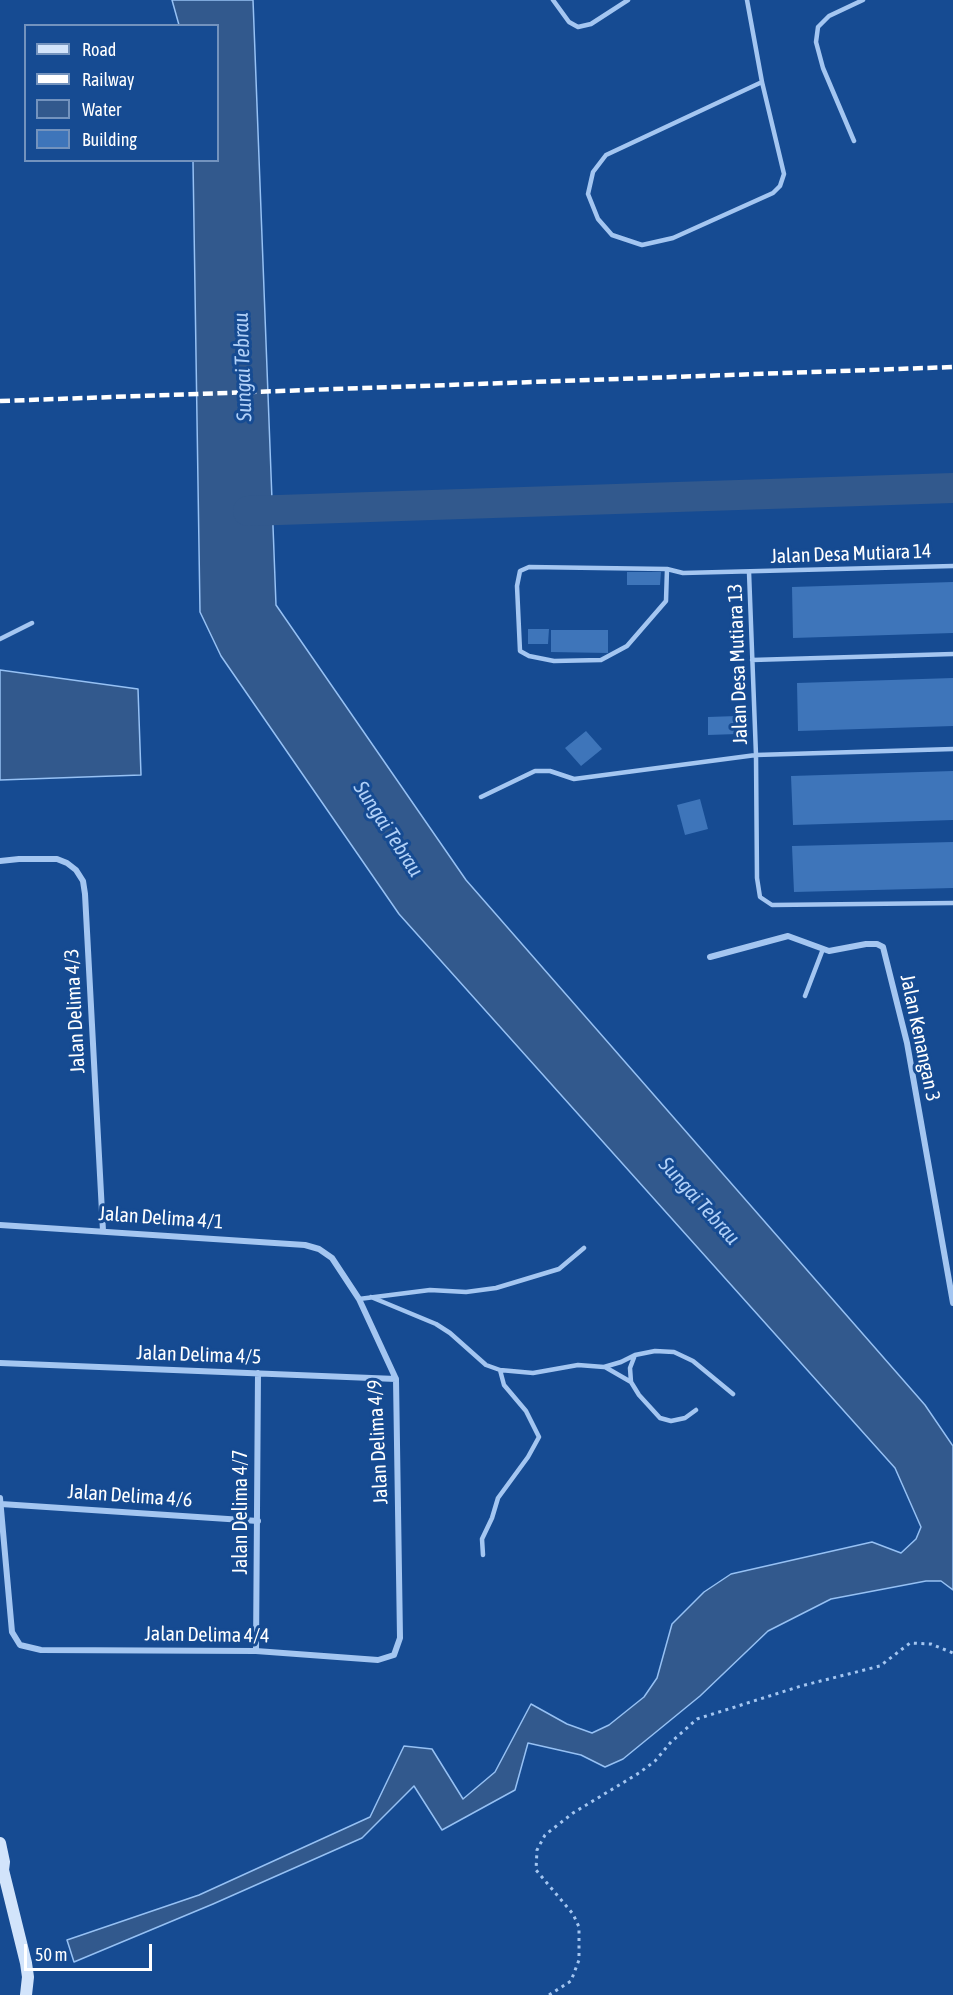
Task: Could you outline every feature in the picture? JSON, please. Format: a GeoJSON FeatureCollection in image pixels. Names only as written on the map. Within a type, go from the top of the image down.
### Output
{"type":"FeatureCollection","features":[{"type":"Feature","properties":{"kind":"street","name":"Jalan Delima 4/3"},"geometry":{"type":"LineString","coordinates":[[0,861],[57,859],[76,870],[83,881],[103,1231]]}},
{"type":"Feature","properties":{"kind":"street"},"geometry":{"type":"LineString","coordinates":[[710,957],[788,936],[823,949]]}},
{"type":"Feature","properties":{"kind":"street","name":"Jalan Kenangan 3"},"geometry":{"type":"LineString","coordinates":[[823,949],[829,951],[877,944],[883,947],[885,952],[907,1043],[953,1303]]}},
{"type":"Feature","properties":{"kind":"street","name":"Jalan Delima 4/1"},"geometry":{"type":"LineString","coordinates":[[0,1225],[304,1245],[318,1248]]}},
{"type":"Feature","properties":{"kind":"street","name":"Jalan Delima 4/9"},"geometry":{"type":"LineString","coordinates":[[318,1248],[332,1258],[359,1299],[396,1379],[400,1638],[394,1655]]}},
{"type":"Feature","properties":{"kind":"street","name":"Jalan Delima 4/5"},"geometry":{"type":"LineString","coordinates":[[0,1363],[396,1379]]}},
{"type":"Feature","properties":{"kind":"street","name":"Jalan Delima 4/7"},"geometry":{"type":"LineString","coordinates":[[256,1651],[258,1373]]}},
{"type":"Feature","properties":{"kind":"street"},"geometry":{"type":"LineString","coordinates":[[0,1498],[1,1504]]}},
{"type":"Feature","properties":{"kind":"street","name":"Jalan Delima 4/6"},"geometry":{"type":"LineString","coordinates":[[1,1504],[258,1521]]}},
{"type":"Feature","properties":{"kind":"street","name":"Jalan Delima 4/4"},"geometry":{"type":"LineString","coordinates":[[1,1504],[12,1632],[20,1645],[41,1650],[256,1651],[378,1660],[394,1655]]}},
{"type":"Feature","properties":{"kind":"street"},"geometry":{"type":"LineString","coordinates":[[0,1843],[4,1862],[1,1869],[26,1963],[28,1977],[26,1995]]}},
{"type":"Feature","properties":{"kind":"lane"},"geometry":{"type":"LineString","coordinates":[[553,0],[569,22],[578,27],[591,24],[628,0]]}},
{"type":"Feature","properties":{"kind":"lane"},"geometry":{"type":"LineString","coordinates":[[747,0],[762,82],[784,174],[780,186],[773,193],[673,238],[642,245],[612,235],[598,219],[588,194],[593,172],[606,155],[762,82]]}},
{"type":"Feature","properties":{"kind":"lane"},"geometry":{"type":"LineString","coordinates":[[854,141],[823,68],[816,42],[818,27],[829,16],[862,0]]}},
{"type":"Feature","properties":{"kind":"lane","name":"Jalan Desa Mutiara 14"},"geometry":{"type":"LineString","coordinates":[[667,569],[666,601],[627,646],[601,660],[554,661],[529,656],[520,651],[516,586],[520,571],[529,567],[667,569],[683,573],[953,566]]}},
{"type":"Feature","properties":{"kind":"lane","name":"Jalan Desa Mutiara 13"},"geometry":{"type":"LineString","coordinates":[[749,572],[756,755]]}},
{"type":"Feature","properties":{"kind":"lane"},"geometry":{"type":"LineString","coordinates":[[0,639],[32,623]]}},
{"type":"Feature","properties":{"kind":"lane"},"geometry":{"type":"LineString","coordinates":[[752,660],[953,654]]}},
{"type":"Feature","properties":{"kind":"lane"},"geometry":{"type":"LineString","coordinates":[[481,797],[535,771],[550,771],[574,779],[756,755],[953,749]]}},
{"type":"Feature","properties":{"kind":"lane"},"geometry":{"type":"LineString","coordinates":[[756,755],[757,878],[760,897],[772,905],[953,903]]}},
{"type":"Feature","properties":{"kind":"lane"},"geometry":{"type":"LineString","coordinates":[[805,996],[823,949]]}},
{"type":"Feature","properties":{"kind":"lane"},"geometry":{"type":"LineString","coordinates":[[359,1299],[430,1290],[466,1292],[496,1288],[559,1269],[584,1248]]}},
{"type":"Feature","properties":{"kind":"lane"},"geometry":{"type":"LineString","coordinates":[[371,1298],[436,1324],[486,1365],[500,1370],[533,1373],[578,1365],[604,1367],[635,1355],[674,1352],[693,1361],[733,1394]]}},
{"type":"Feature","properties":{"kind":"lane"},"geometry":{"type":"LineString","coordinates":[[631,1382],[630,1368],[635,1355]]}},
{"type":"Feature","properties":{"kind":"lane"},"geometry":{"type":"LineString","coordinates":[[604,1367],[631,1382],[660,1418],[671,1421],[685,1418],[696,1410]]}},
{"type":"Feature","properties":{"kind":"lane"},"geometry":{"type":"LineString","coordinates":[[483,1555],[482,1539],[498,1498],[528,1457],[539,1437],[526,1411],[504,1385],[500,1370]]}},
{"type":"Feature","properties":{"kind":"path"},"geometry":{"type":"LineString","coordinates":[[549,1995],[571,1981],[579,1960],[579,1927],[573,1914],[536,1870],[537,1850],[545,1836],[573,1814],[655,1761],[671,1742],[697,1719],[801,1686],[880,1666],[910,1643],[931,1644],[953,1653]]}},
{"type":"Feature","properties":{"kind":"water","name":"Sungai Tebrau"},"geometry":{"type":"Polygon","coordinates":[[[172,0],[253,0],[276,605],[466,880],[925,1405],[953,1446],[953,1590],[941,1581],[926,1581],[831,1599],[768,1631],[700,1696],[623,1759],[605,1767],[581,1755],[528,1743],[515,1790],[442,1830],[414,1786],[362,1838],[74,1962],[67,1940],[199,1895],[370,1817],[404,1746],[432,1749],[463,1799],[495,1772],[531,1704],[567,1724],[592,1733],[609,1725],[644,1697],[657,1678],[672,1624],[704,1592],[731,1574],[872,1542],[901,1553],[916,1539],[921,1527],[895,1468],[399,914],[221,656],[200,612],[193,162],[219,162],[219,24],[179,24],[172,0]]]}},
{"type":"Feature","properties":{"kind":"water"},"geometry":{"type":"Polygon","coordinates":[[[0,670],[138,689],[141,775],[0,780],[0,670]]]}},
{"type":"Feature","properties":{"kind":"building"},"geometry":{"type":"Polygon","coordinates":[[[627,572],[661,572],[660,585],[627,585],[627,572]]]}},
{"type":"Feature","properties":{"kind":"building"},"geometry":{"type":"Polygon","coordinates":[[[953,582],[953,633],[793,638],[792,587],[953,582]]]}},
{"type":"Feature","properties":{"kind":"building"},"geometry":{"type":"Polygon","coordinates":[[[528,629],[549,629],[548,644],[528,644],[528,629]]]}},
{"type":"Feature","properties":{"kind":"building"},"geometry":{"type":"Polygon","coordinates":[[[551,630],[608,630],[608,653],[551,652],[551,630]]]}},
{"type":"Feature","properties":{"kind":"building"},"geometry":{"type":"Polygon","coordinates":[[[953,678],[953,726],[798,731],[797,683],[953,678]]]}},
{"type":"Feature","properties":{"kind":"building"},"geometry":{"type":"Polygon","coordinates":[[[737,716],[737,734],[708,735],[708,717],[737,716]]]}},
{"type":"Feature","properties":{"kind":"building"},"geometry":{"type":"Polygon","coordinates":[[[586,731],[602,749],[581,766],[565,748],[586,731]]]}},
{"type":"Feature","properties":{"kind":"building"},"geometry":{"type":"Polygon","coordinates":[[[953,771],[953,820],[793,825],[791,776],[953,771]]]}},
{"type":"Feature","properties":{"kind":"building"},"geometry":{"type":"Polygon","coordinates":[[[700,799],[708,829],[685,835],[677,805],[700,799]]]}},
{"type":"Feature","properties":{"kind":"building"},"geometry":{"type":"Polygon","coordinates":[[[953,842],[953,888],[794,892],[792,846],[953,842]]]}},
{"type":"Feature","properties":{"kind":"waterway"},"geometry":{"type":"LineString","coordinates":[[248,511],[953,488]]}},
{"type":"Feature","properties":{"kind":"railway"},"geometry":{"type":"LineString","coordinates":[[0,401],[953,367]]}}]}
